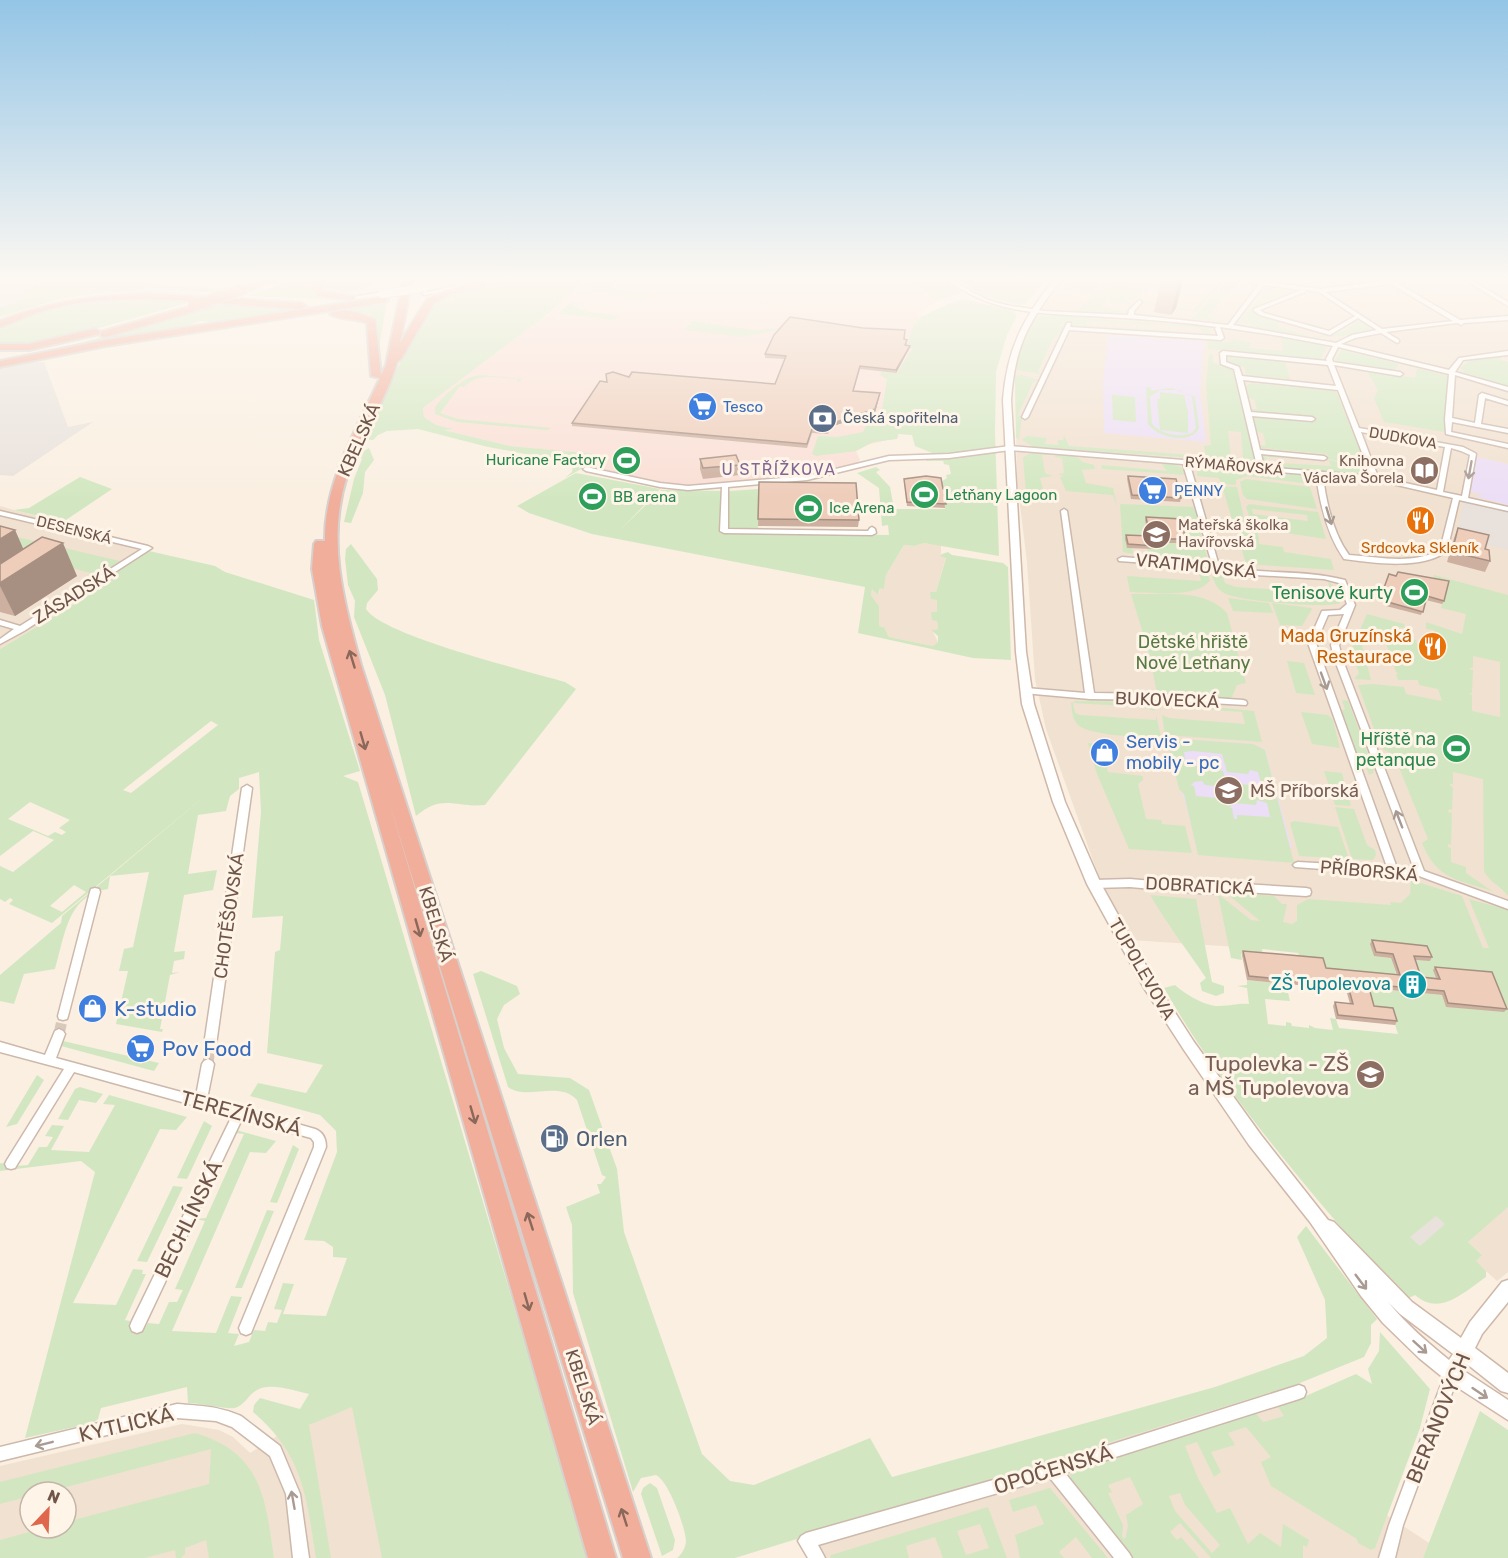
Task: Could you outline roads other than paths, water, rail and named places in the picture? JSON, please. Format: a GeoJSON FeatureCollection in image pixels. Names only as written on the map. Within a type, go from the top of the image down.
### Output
{"type":"FeatureCollection","features":[{"type":"Feature","properties":{"kind":"highway"},"geometry":{"type":"LineString","coordinates":[[0,361],[27,353]]}},
{"type":"Feature","properties":{"kind":"highway"},"geometry":{"type":"LineString","coordinates":[[0,361],[31,353]]}},
{"type":"Feature","properties":{"kind":"highway"},"geometry":{"type":"LineString","coordinates":[[0,361],[50,353]]}},
{"type":"Feature","properties":{"kind":"highway"},"geometry":{"type":"LineString","coordinates":[[374,353],[376,376]]}},
{"type":"Feature","properties":{"kind":"highway","name":"KBELSKÁ"},"geometry":{"type":"LineString","coordinates":[[382,353],[376,376],[331,479],[326,500],[319,569],[323,598],[329,626],[602,1558]]}},
{"type":"Feature","properties":{"kind":"highway","name":"KBELSKÁ"},"geometry":{"type":"LineString","coordinates":[[394,353],[391,365],[348,459],[333,508],[330,543],[337,608],[637,1558]]}},
{"type":"Feature","properties":{"kind":"highway"},"geometry":{"type":"LineString","coordinates":[[391,365],[402,353]]}},
{"type":"Feature","properties":{"kind":"main road","name":"TUPOLEVOVA"},"geometry":{"type":"LineString","coordinates":[[1013,353],[1008,371],[1010,448],[1021,652],[1026,691],[1048,771],[1094,884],[1149,984],[1189,1047],[1255,1140],[1316,1217],[1338,1252],[1389,1317],[1452,1374],[1508,1411]]}},
{"type":"Feature","properties":{"kind":"main road","name":"TUPOLEVOVA"},"geometry":{"type":"LineString","coordinates":[[1316,1217],[1406,1308],[1462,1352],[1508,1384]]}},
{"type":"Feature","properties":{"kind":"main road","name":"BERANOVÝCH"},"geometry":{"type":"LineString","coordinates":[[1452,1374],[1478,1324],[1508,1288]]}},
{"type":"Feature","properties":{"kind":"street"},"geometry":{"type":"LineString","coordinates":[[1025,417],[1056,353]]}},
{"type":"Feature","properties":{"kind":"street"},"geometry":{"type":"LineString","coordinates":[[1261,468],[1237,368],[1223,363],[1223,353],[1400,374]]}},
{"type":"Feature","properties":{"kind":"street"},"geometry":{"type":"LineString","coordinates":[[1333,353],[1329,359],[1330,364],[1375,478]]}},
{"type":"Feature","properties":{"kind":"street"},"geometry":{"type":"LineString","coordinates":[[1375,353],[1452,371],[1508,389]]}},
{"type":"Feature","properties":{"kind":"street"},"geometry":{"type":"LineString","coordinates":[[1465,498],[1473,454],[1463,449],[1465,437],[1448,433],[1452,371],[1461,359],[1508,353]]}},
{"type":"Feature","properties":{"kind":"street"},"geometry":{"type":"LineString","coordinates":[[1240,378],[1340,388]]}},
{"type":"Feature","properties":{"kind":"street"},"geometry":{"type":"LineString","coordinates":[[1478,425],[1482,395],[1508,403]]}},
{"type":"Feature","properties":{"kind":"street"},"geometry":{"type":"LineString","coordinates":[[1249,414],[1312,419]]}},
{"type":"Feature","properties":{"kind":"street"},"geometry":{"type":"LineString","coordinates":[[1449,419],[1508,431]]}},
{"type":"Feature","properties":{"kind":"street","name":"DUDKOVA"},"geometry":{"type":"LineString","coordinates":[[1357,429],[1463,449]]}},
{"type":"Feature","properties":{"kind":"street","name":"DUDKOVA"},"geometry":{"type":"LineString","coordinates":[[1465,437],[1508,446]]}},
{"type":"Feature","properties":{"kind":"street"},"geometry":{"type":"LineString","coordinates":[[1440,492],[1448,446]]}},
{"type":"Feature","properties":{"kind":"street","name":"RÝMAŘOVSKÁ"},"geometry":{"type":"LineString","coordinates":[[586,469],[660,485],[688,488],[807,478],[890,458],[949,456],[1010,448],[1375,478],[1508,509]]}},
{"type":"Feature","properties":{"kind":"street","name":"RÝMAŘOVSKÁ"},"geometry":{"type":"LineString","coordinates":[[1258,452],[1324,458]]}},
{"type":"Feature","properties":{"kind":"street"},"geometry":{"type":"LineString","coordinates":[[1186,462],[1216,567]]}},
{"type":"Feature","properties":{"kind":"street"},"geometry":{"type":"LineString","coordinates":[[1319,473],[1320,487],[1337,541],[1347,557],[1411,560],[1438,555],[1443,550],[1456,496]]}},
{"type":"Feature","properties":{"kind":"street"},"geometry":{"type":"LineString","coordinates":[[725,486],[723,531],[872,533],[872,529]]}},
{"type":"Feature","properties":{"kind":"street"},"geometry":{"type":"LineString","coordinates":[[1026,691],[1090,696],[1064,511]]}},
{"type":"Feature","properties":{"kind":"street","name":"DESENSKÁ"},"geometry":{"type":"LineString","coordinates":[[0,513],[148,548]]}},
{"type":"Feature","properties":{"kind":"street","name":"ZÁSADSKÁ"},"geometry":{"type":"LineString","coordinates":[[0,642],[148,548]]}},
{"type":"Feature","properties":{"kind":"street","name":"VRATIMOVSKÁ"},"geometry":{"type":"LineString","coordinates":[[1122,559],[1216,567],[1238,572],[1325,577],[1342,582],[1351,605]]}},
{"type":"Feature","properties":{"kind":"street"},"geometry":{"type":"LineString","coordinates":[[1351,605],[1342,612],[1325,613],[1312,643],[1394,871]]}},
{"type":"Feature","properties":{"kind":"street"},"geometry":{"type":"LineString","coordinates":[[1351,605],[1335,645],[1338,658],[1420,873]]}},
{"type":"Feature","properties":{"kind":"street"},"geometry":{"type":"LineString","coordinates":[[0,622],[21,629]]}},
{"type":"Feature","properties":{"kind":"street","name":"BUKOVECKÁ"},"geometry":{"type":"LineString","coordinates":[[1090,696],[1156,697],[1243,704]]}},
{"type":"Feature","properties":{"kind":"street","name":"CHOTĚŠOVSKÁ"},"geometry":{"type":"LineString","coordinates":[[210,1045],[247,788]]}},
{"type":"Feature","properties":{"kind":"street","name":"PŘÍBORSKÁ"},"geometry":{"type":"LineString","coordinates":[[1298,865],[1420,873],[1508,905]]}},
{"type":"Feature","properties":{"kind":"street","name":"DOBRATICKÁ"},"geometry":{"type":"LineString","coordinates":[[1094,884],[1130,883],[1210,890],[1227,887],[1306,892]]}},
{"type":"Feature","properties":{"kind":"street"},"geometry":{"type":"LineString","coordinates":[[63,1016],[95,892]]}},
{"type":"Feature","properties":{"kind":"street"},"geometry":{"type":"LineString","coordinates":[[50,1060],[59,1034]]}},
{"type":"Feature","properties":{"kind":"street","name":"TEREZÍNSKÁ"},"geometry":{"type":"LineString","coordinates":[[0,1047],[306,1129],[320,1140],[246,1328]]}},
{"type":"Feature","properties":{"kind":"street"},"geometry":{"type":"LineString","coordinates":[[201,1102],[208,1064]]}},
{"type":"Feature","properties":{"kind":"street"},"geometry":{"type":"LineString","coordinates":[[11,1164],[72,1066]]}},
{"type":"Feature","properties":{"kind":"street","name":"BECHLÍNSKÁ"},"geometry":{"type":"LineString","coordinates":[[137,1326],[240,1112]]}},
{"type":"Feature","properties":{"kind":"street","name":"BERANOVÝCH"},"geometry":{"type":"LineString","coordinates":[[1387,1558],[1396,1525],[1452,1374]]}},
{"type":"Feature","properties":{"kind":"street","name":"OPOČENSKÁ"},"geometry":{"type":"LineString","coordinates":[[817,1558],[806,1541],[1053,1470],[1299,1392]]}},
{"type":"Feature","properties":{"kind":"street","name":"KYTLICKÁ"},"geometry":{"type":"LineString","coordinates":[[0,1454],[177,1411],[216,1414],[236,1420],[275,1451],[293,1494],[301,1558]]}},
{"type":"Feature","properties":{"kind":"street"},"geometry":{"type":"LineString","coordinates":[[1053,1470],[1124,1558]]}},
{"type":"Feature","properties":{"kind":"tunnel"},"geometry":{"type":"LineString","coordinates":[[59,1034],[63,1016]]}},
{"type":"Feature","properties":{"kind":"tunnel"},"geometry":{"type":"LineString","coordinates":[[208,1064],[210,1045]]}},
{"type":"Feature","properties":{"kind":"place","name":"Tesco"},"geometry":{"type":"Point","coordinates":[702,407]}},
{"type":"Feature","properties":{"kind":"place","name":"Česká spořitelna"},"geometry":{"type":"Point","coordinates":[822,418]}},
{"type":"Feature","properties":{"kind":"place","name":"Huricane Factory"},"geometry":{"type":"Point","coordinates":[627,460]}},
{"type":"Feature","properties":{"kind":"place","name":"Knihovna Václava Šorela"},"geometry":{"type":"Point","coordinates":[1425,470]}},
{"type":"Feature","properties":{"kind":"place","name":"PENNY"},"geometry":{"type":"Point","coordinates":[1153,491]}},
{"type":"Feature","properties":{"kind":"place","name":"Letňany Lagoon"},"geometry":{"type":"Point","coordinates":[924,495]}},
{"type":"Feature","properties":{"kind":"place","name":"BB arena"},"geometry":{"type":"Point","coordinates":[592,497]}},
{"type":"Feature","properties":{"kind":"place","name":"Ice Arena"},"geometry":{"type":"Point","coordinates":[808,508]}},
{"type":"Feature","properties":{"kind":"place","name":"Srdcovka Skleník"},"geometry":{"type":"Point","coordinates":[1420,521]}},
{"type":"Feature","properties":{"kind":"place","name":"Mateřská školka Havířovská"},"geometry":{"type":"Point","coordinates":[1157,534]}},
{"type":"Feature","properties":{"kind":"place","name":"Tenisové kurty"},"geometry":{"type":"Point","coordinates":[1414,593]}},
{"type":"Feature","properties":{"kind":"place","name":"Mada Gruzínská Restaurace"},"geometry":{"type":"Point","coordinates":[1433,646]}},
{"type":"Feature","properties":{"kind":"place","name":"Hříště na petanque"},"geometry":{"type":"Point","coordinates":[1457,749]}},
{"type":"Feature","properties":{"kind":"place","name":"Servis - mobily - pc"},"geometry":{"type":"Point","coordinates":[1105,752]}},
{"type":"Feature","properties":{"kind":"place","name":"MŠ Příborská"},"geometry":{"type":"Point","coordinates":[1229,791]}},
{"type":"Feature","properties":{"kind":"place","name":"ZŠ Tupolevova"},"geometry":{"type":"Point","coordinates":[1412,984]}},
{"type":"Feature","properties":{"kind":"place","name":"K-studio"},"geometry":{"type":"Point","coordinates":[93,1008]}},
{"type":"Feature","properties":{"kind":"place","name":"Pov Food"},"geometry":{"type":"Point","coordinates":[141,1048]}},
{"type":"Feature","properties":{"kind":"place","name":"Tupolevka - ZŠ a MŠ Tupolevova"},"geometry":{"type":"Point","coordinates":[1370,1075]}},
{"type":"Feature","properties":{"kind":"place","name":"Orlen"},"geometry":{"type":"Point","coordinates":[555,1138]}},
{"type":"Feature","properties":{"kind":"district","name":"U STŘÍŽKOVA"},"geometry":{"type":"Point","coordinates":[779,469]}},
{"type":"Feature","properties":{"kind":"park label","name":"Dětské hřiště Nové Letňany"},"geometry":{"type":"Point","coordinates":[1193,652]}}]}
